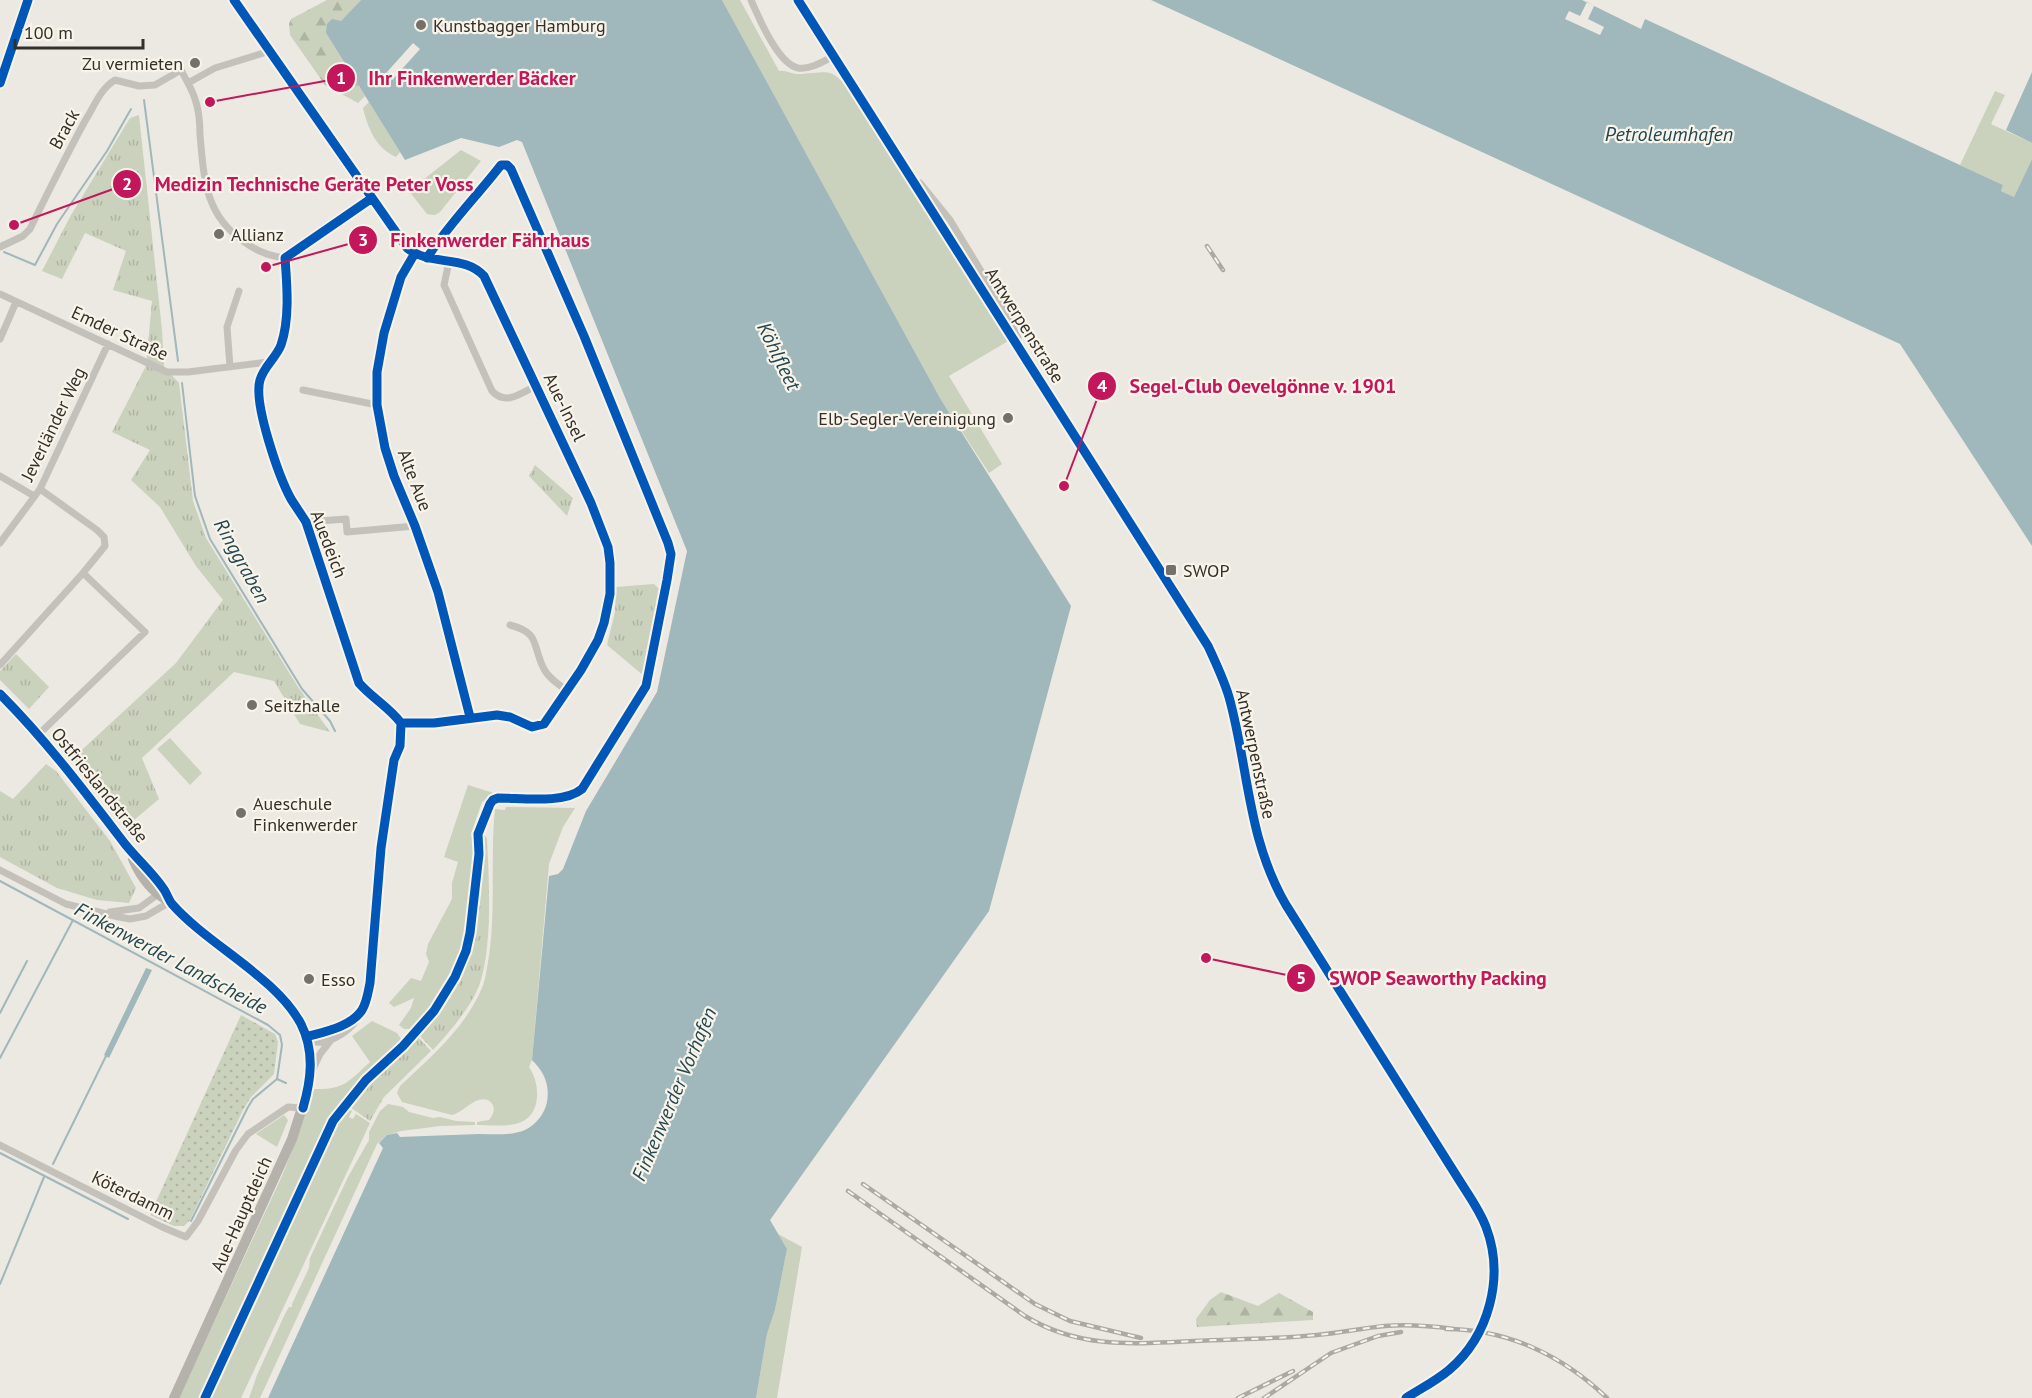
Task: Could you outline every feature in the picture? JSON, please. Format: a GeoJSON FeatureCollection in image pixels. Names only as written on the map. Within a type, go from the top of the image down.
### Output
{"type":"FeatureCollection","features":[{"type":"Feature","properties":{"kind":"street"},"geometry":{"type":"LineString","coordinates":[[0,83],[28,0]]}},
{"type":"Feature","properties":{"kind":"street"},"geometry":{"type":"LineString","coordinates":[[234,0],[404,244],[415,253],[449,262]]}},
{"type":"Feature","properties":{"kind":"street"},"geometry":{"type":"LineString","coordinates":[[751,0],[778,52],[787,62],[798,68],[806,68],[834,56]]}},
{"type":"Feature","properties":{"kind":"street","name":"Antwerpenstraße"},"geometry":{"type":"LineString","coordinates":[[798,0],[1208,646],[1229,697],[1257,837],[1270,875],[1486,1227],[1494,1272],[1493,1292],[1480,1332],[1464,1355],[1448,1371],[1406,1398]]}},
{"type":"Feature","properties":{"kind":"street"},"geometry":{"type":"LineString","coordinates":[[270,51],[215,68],[188,82],[198,109],[202,167],[209,200],[217,216],[229,231],[254,249],[270,256],[285,258],[372,198]]}},
{"type":"Feature","properties":{"kind":"street","name":"Brack"},"geometry":{"type":"LineString","coordinates":[[0,247],[23,236],[30,229],[77,137],[109,84],[115,80],[139,86],[155,85],[181,70],[188,82]]}},
{"type":"Feature","properties":{"kind":"street","name":"Alte Aue"},"geometry":{"type":"LineString","coordinates":[[415,253],[401,278],[384,333],[377,372],[377,405],[393,476],[415,526],[438,592],[470,717]]}},
{"type":"Feature","properties":{"kind":"street","name":"Auedeich"},"geometry":{"type":"LineString","coordinates":[[285,258],[284,333],[280,347],[268,362],[259,382],[266,429],[280,473],[291,498],[306,522],[359,683],[368,693],[391,710],[401,723]]}},
{"type":"Feature","properties":{"kind":"street","name":"Aue-Insel"},"geometry":{"type":"LineString","coordinates":[[537,386],[509,399],[501,398],[492,391],[444,285],[449,262],[466,264],[483,274],[537,386],[590,499],[608,547],[611,581],[604,623],[598,640],[581,670],[566,690]]}},
{"type":"Feature","properties":{"kind":"street"},"geometry":{"type":"LineString","coordinates":[[230,367],[227,327],[239,291]]}},
{"type":"Feature","properties":{"kind":"street","name":"Emder Straße"},"geometry":{"type":"LineString","coordinates":[[0,294],[167,372],[188,372],[268,362]]}},
{"type":"Feature","properties":{"kind":"street"},"geometry":{"type":"LineString","coordinates":[[0,339],[16,302]]}},
{"type":"Feature","properties":{"kind":"street","name":"Jeverländer Weg"},"geometry":{"type":"LineString","coordinates":[[0,543],[40,489],[108,344]]}},
{"type":"Feature","properties":{"kind":"street"},"geometry":{"type":"LineString","coordinates":[[303,390],[377,405]]}},
{"type":"Feature","properties":{"kind":"street"},"geometry":{"type":"LineString","coordinates":[[0,476],[34,496]]}},
{"type":"Feature","properties":{"kind":"street"},"geometry":{"type":"LineString","coordinates":[[0,665],[105,546],[104,537],[97,530],[40,489]]}},
{"type":"Feature","properties":{"kind":"street"},"geometry":{"type":"LineString","coordinates":[[306,522],[346,519],[347,532],[415,526]]}},
{"type":"Feature","properties":{"kind":"street"},"geometry":{"type":"LineString","coordinates":[[38,735],[145,632],[83,573]]}},
{"type":"Feature","properties":{"kind":"street"},"geometry":{"type":"LineString","coordinates":[[310,1074],[320,1054],[332,1039],[354,1023],[363,1009],[370,982],[381,848],[393,760],[400,746],[401,723],[434,723],[470,717],[504,715],[528,726],[538,727],[550,718],[566,690],[543,669],[533,637],[522,628],[510,625]]}},
{"type":"Feature","properties":{"kind":"street","name":"Ostfrieslandstraße"},"geometry":{"type":"LineString","coordinates":[[0,694],[38,735],[128,848],[164,889],[170,902]]}},
{"type":"Feature","properties":{"kind":"street","name":"Ostfrieslandstraße"},"geometry":{"type":"LineString","coordinates":[[128,848],[143,877],[157,895],[170,902],[187,919],[269,986],[291,1008],[306,1037]]}},
{"type":"Feature","properties":{"kind":"street"},"geometry":{"type":"LineString","coordinates":[[0,870],[66,904],[119,917],[139,918],[156,912],[170,902]]}},
{"type":"Feature","properties":{"kind":"street"},"geometry":{"type":"LineString","coordinates":[[101,912],[123,912],[139,908],[157,895]]}},
{"type":"Feature","properties":{"kind":"street"},"geometry":{"type":"LineString","coordinates":[[306,1037],[343,1024],[363,1009]]}},
{"type":"Feature","properties":{"kind":"street"},"geometry":{"type":"LineString","coordinates":[[306,1037],[318,1043],[332,1039]]}},
{"type":"Feature","properties":{"kind":"street","name":"Aue-Hauptdeich"},"geometry":{"type":"LineString","coordinates":[[174,1398],[279,1170],[303,1108],[310,1074],[306,1037]]}},
{"type":"Feature","properties":{"kind":"street","name":"Köterdamm"},"geometry":{"type":"LineString","coordinates":[[0,1144],[186,1237],[198,1221],[232,1158],[248,1134],[288,1107],[303,1108]]}},
{"type":"Feature","properties":{"kind":"green space"},"geometry":{"type":"Polygon","coordinates":[[[327,0],[361,0],[326,33],[365,96],[358,103],[325,85],[290,35],[291,19],[327,0]]]}},
{"type":"Feature","properties":{"kind":"green space"},"geometry":{"type":"Polygon","coordinates":[[[722,0],[740,0],[779,71],[797,74],[823,72],[833,74],[853,93],[1010,340],[949,376],[1002,464],[989,473],[940,398],[722,0]]]}},
{"type":"Feature","properties":{"kind":"green space"},"geometry":{"type":"Polygon","coordinates":[[[1995,91],[2005,95],[1991,124],[2032,143],[2032,159],[2014,197],[2001,191],[2003,185],[1960,165],[1995,91]]]}},
{"type":"Feature","properties":{"kind":"green space"},"geometry":{"type":"Polygon","coordinates":[[[369,102],[400,152],[396,157],[378,143],[370,130],[363,108],[369,102]]]}},
{"type":"Feature","properties":{"kind":"green space"},"geometry":{"type":"Polygon","coordinates":[[[139,115],[164,367],[179,383],[193,501],[206,538],[298,687],[330,732],[300,724],[274,681],[234,672],[142,758],[159,799],[127,826],[72,759],[176,663],[223,600],[196,566],[160,507],[131,480],[150,450],[112,432],[146,366],[152,301],[113,290],[126,251],[85,233],[62,279],[42,271],[71,215],[130,118],[139,115]]]}},
{"type":"Feature","properties":{"kind":"green space"},"geometry":{"type":"Polygon","coordinates":[[[461,150],[481,161],[440,212],[435,215],[427,214],[409,191],[461,150]]]}},
{"type":"Feature","properties":{"kind":"green space"},"geometry":{"type":"Polygon","coordinates":[[[535,465],[573,498],[567,516],[529,476],[535,465]]]}},
{"type":"Feature","properties":{"kind":"green space"},"geometry":{"type":"Polygon","coordinates":[[[654,584],[659,589],[644,676],[607,645],[615,612],[616,587],[654,584]]]}},
{"type":"Feature","properties":{"kind":"green space"},"geometry":{"type":"Polygon","coordinates":[[[16,654],[49,687],[29,709],[0,680],[0,671],[16,654]]]}},
{"type":"Feature","properties":{"kind":"green space"},"geometry":{"type":"Polygon","coordinates":[[[170,738],[202,773],[190,785],[157,749],[170,738]]]}},
{"type":"Feature","properties":{"kind":"green space"},"geometry":{"type":"Polygon","coordinates":[[[46,764],[56,771],[110,841],[136,888],[129,903],[97,900],[57,888],[0,857],[0,791],[13,799],[46,764]]]}},
{"type":"Feature","properties":{"kind":"green space"},"geometry":{"type":"Polygon","coordinates":[[[468,785],[497,794],[482,802],[471,834],[477,855],[470,920],[462,955],[450,981],[430,1013],[413,1029],[404,1029],[399,1025],[411,1008],[414,998],[394,1007],[389,1003],[411,978],[421,981],[429,962],[426,954],[428,944],[452,899],[452,883],[458,862],[444,857],[468,785]]]}},
{"type":"Feature","properties":{"kind":"green space"},"geometry":{"type":"Polygon","coordinates":[[[506,807],[575,808],[563,827],[549,864],[532,1060],[529,1067],[537,1087],[534,1109],[520,1123],[502,1126],[477,1125],[477,1122],[489,1120],[492,1115],[494,1109],[488,1100],[478,1100],[452,1115],[402,1102],[397,1093],[400,1086],[457,1029],[475,1003],[482,988],[491,938],[495,809],[505,810],[506,807]]]}},
{"type":"Feature","properties":{"kind":"green space"},"geometry":{"type":"Polygon","coordinates":[[[484,835],[487,838],[489,893],[488,933],[483,970],[479,986],[465,1012],[433,1050],[419,1035],[436,1017],[449,998],[467,957],[481,891],[483,863],[481,836],[484,835]]]}},
{"type":"Feature","properties":{"kind":"green space"},"geometry":{"type":"Polygon","coordinates":[[[241,1015],[275,1034],[278,1042],[274,1074],[251,1097],[243,1110],[190,1220],[184,1226],[174,1226],[150,1215],[241,1015]]]}},
{"type":"Feature","properties":{"kind":"green space"},"geometry":{"type":"Polygon","coordinates":[[[372,1021],[397,1033],[401,1039],[399,1046],[361,1081],[347,1099],[341,1102],[330,1118],[202,1398],[179,1398],[282,1176],[313,1089],[339,1086],[370,1062],[352,1036],[372,1021]]]}},
{"type":"Feature","properties":{"kind":"green space"},"geometry":{"type":"Polygon","coordinates":[[[417,1036],[431,1051],[384,1097],[370,1121],[347,1105],[378,1070],[417,1036]]]}},
{"type":"Feature","properties":{"kind":"green space"},"geometry":{"type":"Polygon","coordinates":[[[388,1104],[433,1118],[475,1122],[475,1125],[440,1126],[401,1131],[387,1135],[377,1144],[260,1398],[249,1398],[285,1314],[289,1307],[292,1307],[309,1268],[310,1258],[348,1177],[369,1140],[369,1132],[380,1111],[388,1104]]]}},
{"type":"Feature","properties":{"kind":"green space"},"geometry":{"type":"Polygon","coordinates":[[[346,1107],[352,1111],[349,1117],[353,1119],[356,1114],[370,1123],[241,1398],[207,1398],[327,1138],[346,1107]]]}},
{"type":"Feature","properties":{"kind":"green space"},"geometry":{"type":"Polygon","coordinates":[[[284,1115],[288,1120],[277,1147],[256,1134],[284,1115]]]}},
{"type":"Feature","properties":{"kind":"green space"},"geometry":{"type":"Polygon","coordinates":[[[778,1234],[802,1247],[777,1398],[756,1398],[767,1334],[775,1310],[787,1249],[778,1234]]]}},
{"type":"Feature","properties":{"kind":"green space"},"geometry":{"type":"Polygon","coordinates":[[[1221,1292],[1258,1306],[1279,1293],[1313,1312],[1313,1320],[1197,1327],[1196,1319],[1210,1300],[1221,1292]]]}},
{"type":"Feature","properties":{"kind":"water"},"geometry":{"type":"Polygon","coordinates":[[[361,0],[722,0],[940,398],[1071,606],[989,911],[770,1220],[787,1249],[775,1310],[767,1334],[756,1398],[268,1398],[383,1148],[379,1143],[387,1135],[397,1133],[400,1137],[514,1133],[533,1125],[544,1110],[548,1096],[547,1084],[540,1069],[532,1060],[549,876],[558,874],[563,869],[586,811],[657,692],[687,551],[522,142],[517,140],[499,147],[461,138],[405,160],[326,33],[327,24],[332,19],[341,21],[361,0]]]}},
{"type":"Feature","properties":{"kind":"water","name":"Petroleumhafen"},"geometry":{"type":"Polygon","coordinates":[[[1151,0],[1582,0],[1587,2],[1580,16],[1569,11],[1565,19],[1600,35],[1604,27],[1588,19],[1593,5],[1641,29],[1645,19],[2003,185],[2001,191],[2014,197],[2032,159],[2032,546],[1900,344],[1151,0]]]}},
{"type":"Feature","properties":{"kind":"water"},"geometry":{"type":"Polygon","coordinates":[[[2032,72],[2032,143],[2006,130],[2032,72]]]}},
{"type":"Feature","properties":{"kind":"water"},"geometry":{"type":"Polygon","coordinates":[[[146,968],[152,970],[109,1058],[104,1055],[146,968]]]}},
{"type":"Feature","properties":{"kind":"pier"},"geometry":{"type":"Polygon","coordinates":[[[413,43],[420,49],[394,78],[387,72],[413,43]]]}},
{"type":"Feature","properties":{"kind":"waterway","name":"Ringgraben"},"geometry":{"type":"LineString","coordinates":[[144,100],[178,361]]}},
{"type":"Feature","properties":{"kind":"waterway"},"geometry":{"type":"LineString","coordinates":[[4,252],[35,265],[57,224],[107,151],[131,109]]}},
{"type":"Feature","properties":{"kind":"waterway","name":"Ringgraben"},"geometry":{"type":"LineString","coordinates":[[182,383],[195,496],[210,539],[302,689],[330,721],[335,731]]}},
{"type":"Feature","properties":{"kind":"waterway","name":"Finkenwerder Landscheide"},"geometry":{"type":"LineString","coordinates":[[0,881],[268,1025],[280,1035],[282,1045],[277,1079],[286,1083]]}},
{"type":"Feature","properties":{"kind":"waterway"},"geometry":{"type":"LineString","coordinates":[[0,1058],[73,920]]}},
{"type":"Feature","properties":{"kind":"waterway"},"geometry":{"type":"LineString","coordinates":[[0,1013],[27,961]]}},
{"type":"Feature","properties":{"kind":"waterway"},"geometry":{"type":"LineString","coordinates":[[53,1164],[106,1056]]}},
{"type":"Feature","properties":{"kind":"waterway"},"geometry":{"type":"LineString","coordinates":[[191,1221],[248,1107],[253,1099],[277,1079]]}},
{"type":"Feature","properties":{"kind":"waterway"},"geometry":{"type":"LineString","coordinates":[[0,1153],[128,1219]]}},
{"type":"Feature","properties":{"kind":"waterway"},"geometry":{"type":"LineString","coordinates":[[0,1284],[44,1177]]}},
{"type":"Feature","properties":{"kind":"railway"},"geometry":{"type":"LineString","coordinates":[[1207,246],[1223,270]]}},
{"type":"Feature","properties":{"kind":"railway"},"geometry":{"type":"LineString","coordinates":[[863,1184],[1035,1304],[1070,1321],[1141,1338]]}},
{"type":"Feature","properties":{"kind":"railway"},"geometry":{"type":"LineString","coordinates":[[848,1191],[1025,1316],[1045,1327],[1086,1339],[1149,1343],[1302,1336],[1394,1325],[1454,1329]]}},
{"type":"Feature","properties":{"kind":"railway"},"geometry":{"type":"LineString","coordinates":[[1446,1329],[1491,1334],[1533,1348],[1572,1370],[1607,1398]]}},
{"type":"Feature","properties":{"kind":"railway"},"geometry":{"type":"LineString","coordinates":[[1264,1398],[1331,1353],[1378,1336],[1401,1332]]}},
{"type":"Feature","properties":{"kind":"railway"},"geometry":{"type":"LineString","coordinates":[[1238,1398],[1293,1371]]}},
{"type":"Feature","properties":{"kind":"cycle path"},"geometry":{"type":"LineString","coordinates":[[0,83],[28,0]]}},
{"type":"Feature","properties":{"kind":"cycle path"},"geometry":{"type":"LineString","coordinates":[[234,0],[407,248],[426,257],[467,265],[484,276],[591,503],[608,547],[610,594],[598,640],[581,670],[544,724],[532,727],[510,717],[497,715],[434,723],[401,723]]}},
{"type":"Feature","properties":{"kind":"cycle path"},"geometry":{"type":"LineString","coordinates":[[798,0],[1208,646],[1229,697],[1256,829],[1273,880],[1286,905],[1484,1221],[1492,1246],[1494,1266],[1490,1304],[1483,1323],[1463,1356],[1449,1370],[1406,1398]]}},
{"type":"Feature","properties":{"kind":"cycle path"},"geometry":{"type":"LineString","coordinates":[[205,1398],[333,1121],[366,1080],[403,1046],[434,1011],[455,977],[466,951],[470,933],[479,854],[478,834],[490,804],[498,798],[565,797],[582,789],[646,686],[667,580],[671,554],[668,543],[584,336],[511,169],[507,165],[501,165],[453,222],[427,258]]}},
{"type":"Feature","properties":{"kind":"cycle path"},"geometry":{"type":"LineString","coordinates":[[306,1037],[351,1021],[362,1010],[366,1000],[370,983],[381,848],[394,760],[400,746],[401,723],[359,683],[306,522],[291,499],[274,458],[260,405],[259,391],[262,375],[279,350],[284,335],[287,302],[285,258],[372,198]]}},
{"type":"Feature","properties":{"kind":"cycle path"},"geometry":{"type":"LineString","coordinates":[[415,253],[401,277],[384,333],[377,372],[377,405],[385,448],[394,476],[415,526],[438,592],[470,717]]}},
{"type":"Feature","properties":{"kind":"cycle path"},"geometry":{"type":"LineString","coordinates":[[0,694],[65,767],[125,844],[159,882],[172,904],[187,919],[259,976],[290,1007],[301,1024],[310,1056],[310,1076],[303,1108]]}},
{"type":"Feature","properties":{"kind":"place","name":"Kunstbagger Hamburg"},"geometry":{"type":"Point","coordinates":[421,25]}},
{"type":"Feature","properties":{"kind":"place","name":"Zu vermieten"},"geometry":{"type":"Point","coordinates":[195,63]}},
{"type":"Feature","properties":{"kind":"place","name":"Ihr Finkenwerder Bäcker"},"geometry":{"type":"Point","coordinates":[210,102]}},
{"type":"Feature","properties":{"kind":"place","name":"Medizin Technische Geräte Peter Voss"},"geometry":{"type":"Point","coordinates":[14,225]}},
{"type":"Feature","properties":{"kind":"place","name":"Allianz"},"geometry":{"type":"Point","coordinates":[219,234]}},
{"type":"Feature","properties":{"kind":"place","name":"Finkenwerder Fährhaus"},"geometry":{"type":"Point","coordinates":[266,267]}},
{"type":"Feature","properties":{"kind":"place","name":"Elb-Segler-Vereinigung"},"geometry":{"type":"Point","coordinates":[1008,418]}},
{"type":"Feature","properties":{"kind":"place","name":"Segel-Club Oevelgönne v. 1901"},"geometry":{"type":"Point","coordinates":[1064,486]}},
{"type":"Feature","properties":{"kind":"place","name":"SWOP"},"geometry":{"type":"Point","coordinates":[1171,570]}},
{"type":"Feature","properties":{"kind":"place","name":"Seitzhalle"},"geometry":{"type":"Point","coordinates":[252,705]}},
{"type":"Feature","properties":{"kind":"place","name":"Aueschule Finkenwerder"},"geometry":{"type":"Point","coordinates":[241,813]}},
{"type":"Feature","properties":{"kind":"place","name":"SWOP Seaworthy Packing"},"geometry":{"type":"Point","coordinates":[1206,958]}},
{"type":"Feature","properties":{"kind":"place","name":"Esso"},"geometry":{"type":"Point","coordinates":[309,979]}},
{"type":"Feature","properties":{"kind":"water label","name":"Köhlfleet"},"geometry":{"type":"Point","coordinates":[779,356]}},
{"type":"Feature","properties":{"kind":"water label","name":"Finkenwerder Vorhafen"},"geometry":{"type":"Point","coordinates":[674,1094]}}]}
